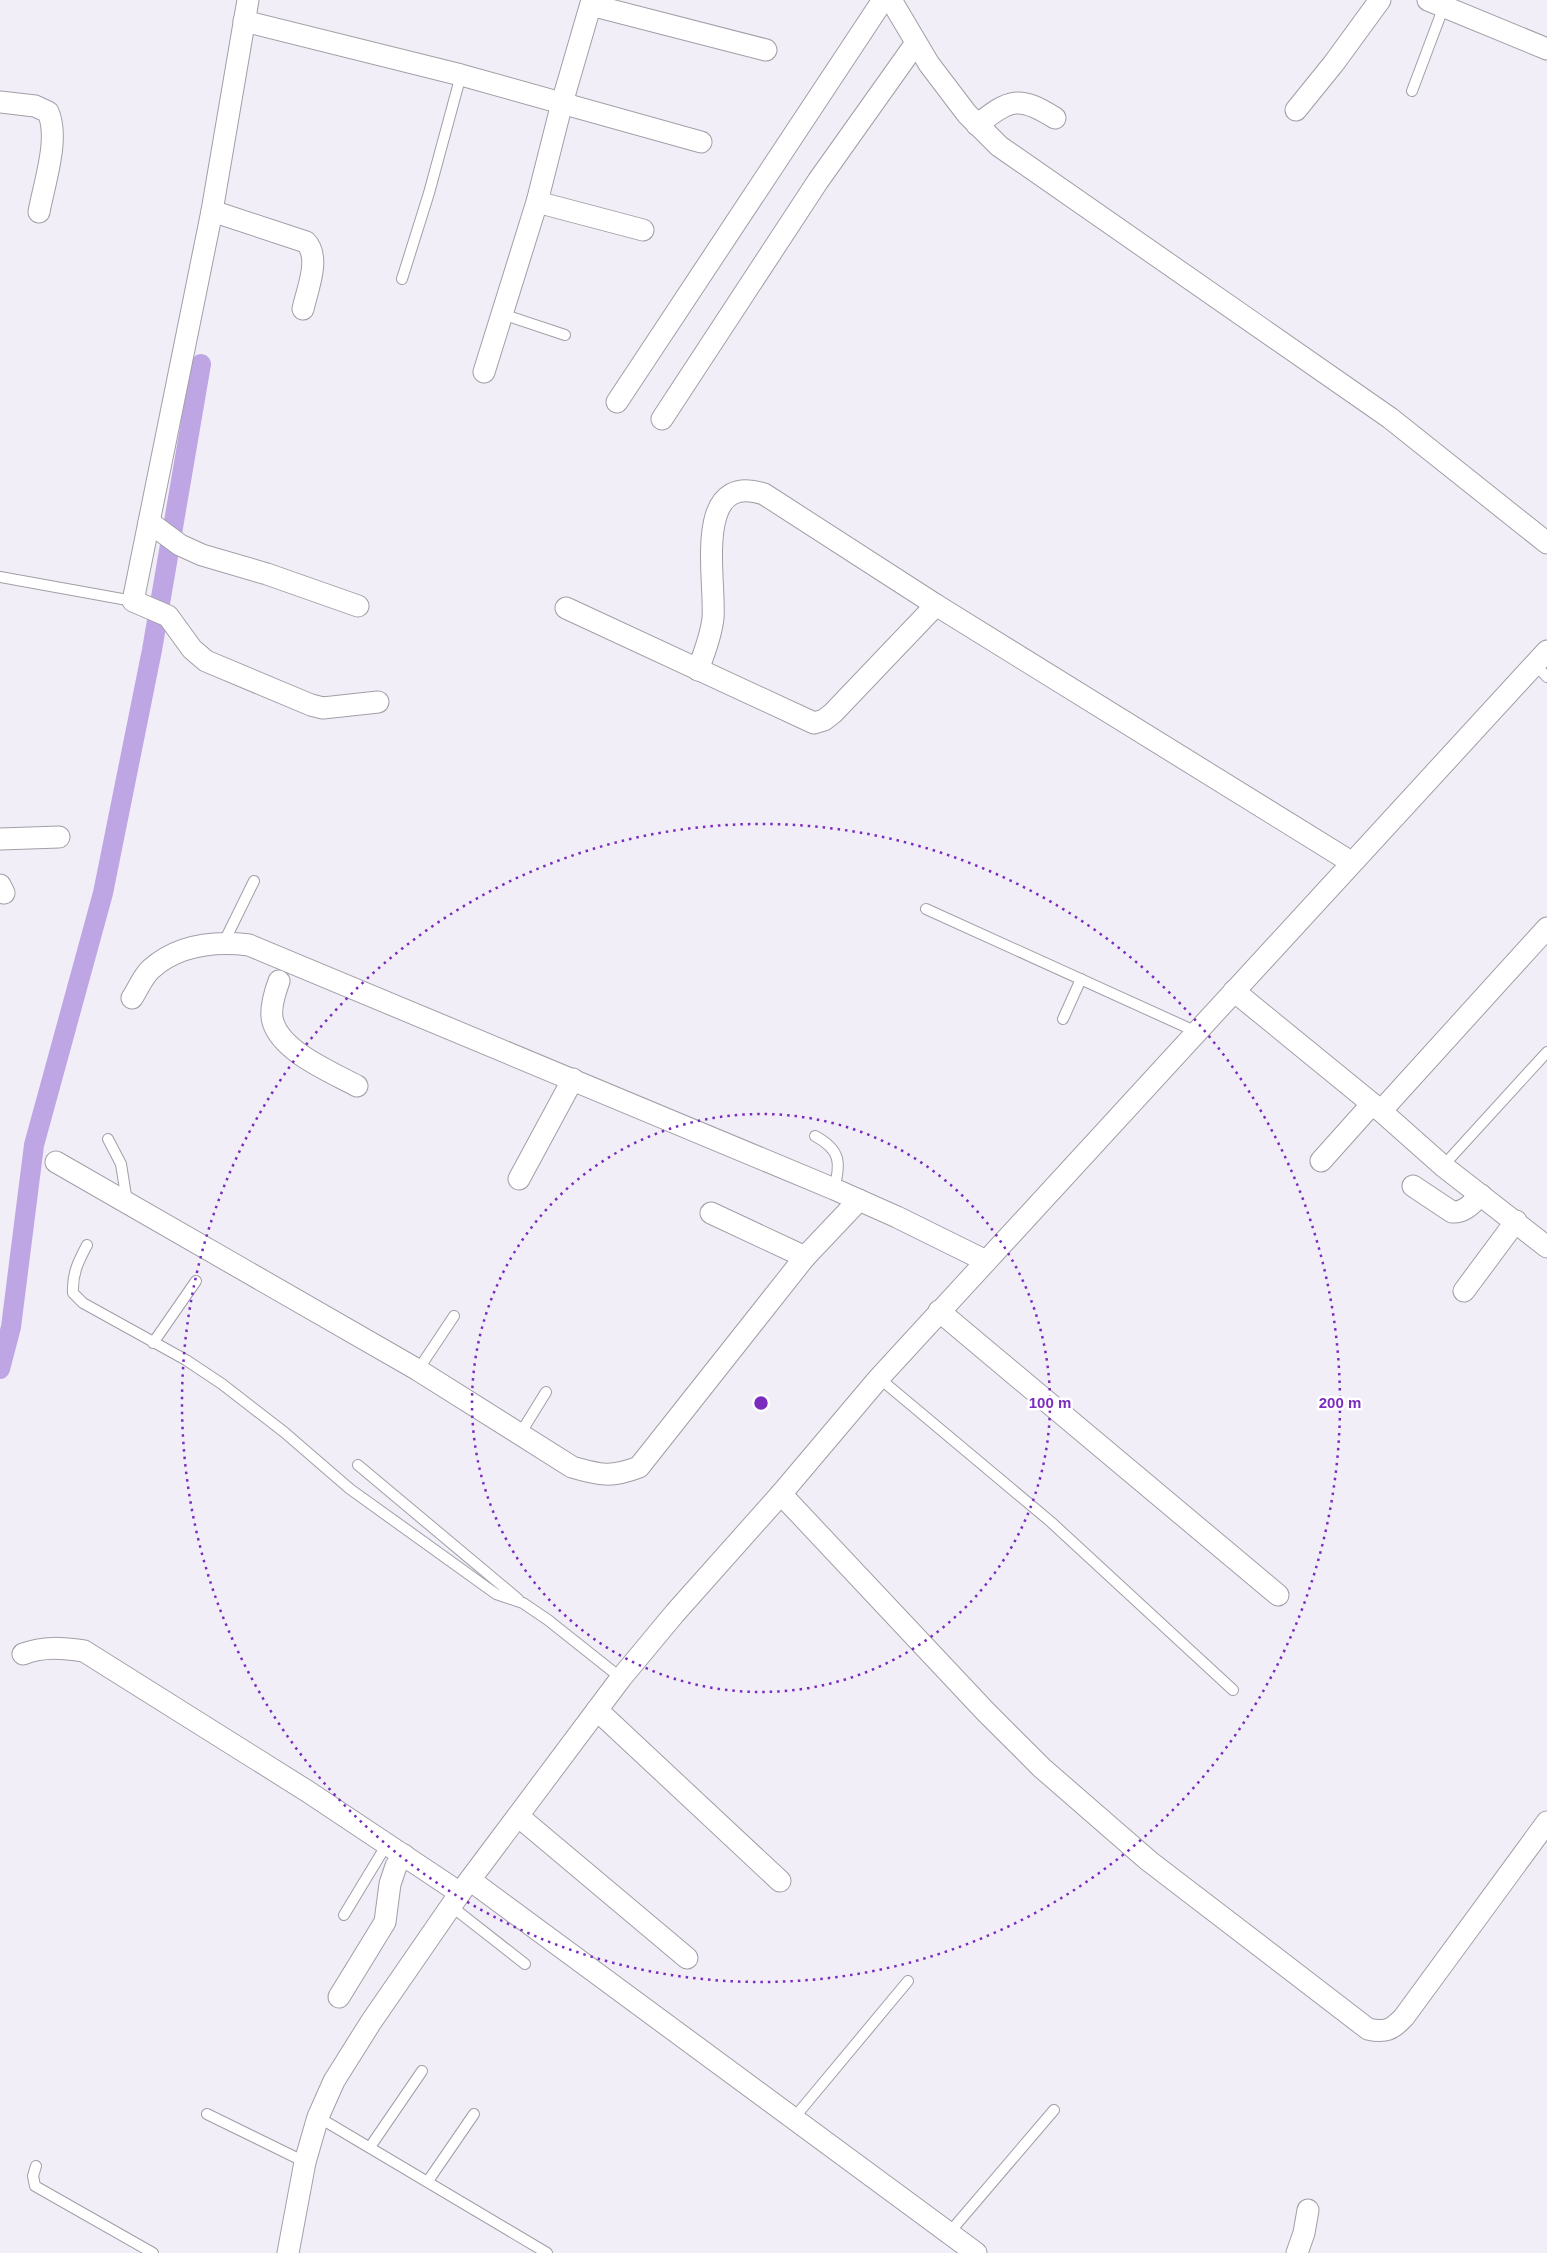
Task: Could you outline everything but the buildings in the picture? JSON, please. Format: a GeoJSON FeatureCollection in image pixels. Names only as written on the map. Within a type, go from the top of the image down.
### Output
{"type":"FeatureCollection","features":[{"type":"Feature","properties":{"kind":"street"},"geometry":{"type":"LineString","coordinates":[[248,0],[212,211],[138,603],[168,616],[192,649],[206,661],[311,705],[323,708],[378,702]]}},
{"type":"Feature","properties":{"kind":"street"},"geometry":{"type":"LineString","coordinates":[[616,402],[882,0]]}},
{"type":"Feature","properties":{"kind":"street"},"geometry":{"type":"LineString","coordinates":[[891,0],[929,64],[978,124],[999,146],[1390,418],[1547,543]]}},
{"type":"Feature","properties":{"kind":"street"},"geometry":{"type":"LineString","coordinates":[[1296,110],[1334,63],[1380,0]]}},
{"type":"Feature","properties":{"kind":"street"},"geometry":{"type":"LineString","coordinates":[[484,372],[537,202],[562,103],[592,3],[766,50]]}},
{"type":"Feature","properties":{"kind":"street"},"geometry":{"type":"LineString","coordinates":[[1436,3],[1547,49]]}},
{"type":"Feature","properties":{"kind":"street"},"geometry":{"type":"LineString","coordinates":[[244,21],[461,75],[701,142]]}},
{"type":"Feature","properties":{"kind":"street"},"geometry":{"type":"LineString","coordinates":[[662,419],[818,180],[916,42]]}},
{"type":"Feature","properties":{"kind":"street"},"geometry":{"type":"LineString","coordinates":[[0,102],[35,106],[48,112],[52,122],[52,141],[39,212]]}},
{"type":"Feature","properties":{"kind":"street"},"geometry":{"type":"LineString","coordinates":[[978,124],[1001,106],[1012,103],[1036,106],[1055,118]]}},
{"type":"Feature","properties":{"kind":"street"},"geometry":{"type":"LineString","coordinates":[[537,202],[643,230]]}},
{"type":"Feature","properties":{"kind":"street"},"geometry":{"type":"LineString","coordinates":[[212,211],[306,242],[312,249],[313,259],[303,309]]}},
{"type":"Feature","properties":{"kind":"street"},"geometry":{"type":"LineString","coordinates":[[698,670],[710,638],[713,618],[713,531],[716,511],[724,499],[736,492],[749,490],[764,494],[936,605],[1351,862]]}},
{"type":"Feature","properties":{"kind":"street"},"geometry":{"type":"LineString","coordinates":[[152,525],[180,545],[202,556],[267,574],[358,606]]}},
{"type":"Feature","properties":{"kind":"street"},"geometry":{"type":"LineString","coordinates":[[566,608],[814,723],[824,720],[833,713],[936,605]]}},
{"type":"Feature","properties":{"kind":"street"},"geometry":{"type":"LineString","coordinates":[[288,2253],[305,2162],[318,2117],[334,2081],[360,2039],[460,1893],[621,1678],[675,1613],[939,1311],[1351,862],[1543,664]]}},
{"type":"Feature","properties":{"kind":"street"},"geometry":{"type":"LineString","coordinates":[[0,839],[59,836]]}},
{"type":"Feature","properties":{"kind":"street"},"geometry":{"type":"LineString","coordinates":[[1322,1161],[1376,1108],[1547,928]]}},
{"type":"Feature","properties":{"kind":"street"},"geometry":{"type":"LineString","coordinates":[[132,998],[150,969],[176,952],[224,942],[249,945],[285,970],[573,1079],[860,1200],[986,1261]]}},
{"type":"Feature","properties":{"kind":"street"},"geometry":{"type":"LineString","coordinates":[[285,970],[274,994],[272,1020],[280,1037],[301,1055],[357,1086]]}},
{"type":"Feature","properties":{"kind":"street"},"geometry":{"type":"LineString","coordinates":[[1234,991],[1443,1166],[1547,1247]]}},
{"type":"Feature","properties":{"kind":"street"},"geometry":{"type":"LineString","coordinates":[[519,1180],[573,1079]]}},
{"type":"Feature","properties":{"kind":"street"},"geometry":{"type":"LineString","coordinates":[[56,1162],[418,1370],[572,1467],[598,1474],[619,1475],[639,1467],[805,1257],[860,1200]]}},
{"type":"Feature","properties":{"kind":"street"},"geometry":{"type":"LineString","coordinates":[[1413,1186],[1452,1212],[1460,1212],[1467,1209],[1481,1195]]}},
{"type":"Feature","properties":{"kind":"street"},"geometry":{"type":"LineString","coordinates":[[711,1213],[805,1257]]}},
{"type":"Feature","properties":{"kind":"street"},"geometry":{"type":"LineString","coordinates":[[1464,1290],[1516,1221]]}},
{"type":"Feature","properties":{"kind":"street"},"geometry":{"type":"LineString","coordinates":[[939,1311],[1278,1595]]}},
{"type":"Feature","properties":{"kind":"street"},"geometry":{"type":"LineString","coordinates":[[781,1494],[985,1711],[1042,1768],[1149,1861],[1368,2030],[1382,2032],[1394,2029],[1545,1830]]}},
{"type":"Feature","properties":{"kind":"street"},"geometry":{"type":"LineString","coordinates":[[23,1654],[37,1649],[59,1648],[84,1651],[307,1791],[794,2118],[976,2253]]}},
{"type":"Feature","properties":{"kind":"street"},"geometry":{"type":"LineString","coordinates":[[598,1710],[780,1881]]}},
{"type":"Feature","properties":{"kind":"street"},"geometry":{"type":"LineString","coordinates":[[518,1816],[687,1958]]}},
{"type":"Feature","properties":{"kind":"street"},"geometry":{"type":"LineString","coordinates":[[339,1997],[385,1922],[390,1884],[396,1866],[396,1850]]}},
{"type":"Feature","properties":{"kind":"street"},"geometry":{"type":"LineString","coordinates":[[1297,2253],[1304,2233],[1308,2210]]}},
{"type":"Feature","properties":{"kind":"lane"},"geometry":{"type":"LineString","coordinates":[[1412,91],[1436,3]]}},
{"type":"Feature","properties":{"kind":"lane"},"geometry":{"type":"LineString","coordinates":[[402,279],[429,193],[461,75]]}},
{"type":"Feature","properties":{"kind":"lane"},"geometry":{"type":"LineString","coordinates":[[502,314],[565,334]]}},
{"type":"Feature","properties":{"kind":"lane"},"geometry":{"type":"LineString","coordinates":[[0,577],[138,603]]}},
{"type":"Feature","properties":{"kind":"lane"},"geometry":{"type":"LineString","coordinates":[[224,942],[254,881]]}},
{"type":"Feature","properties":{"kind":"lane"},"geometry":{"type":"LineString","coordinates":[[926,909],[1197,1032]]}},
{"type":"Feature","properties":{"kind":"lane"},"geometry":{"type":"LineString","coordinates":[[1063,1019],[1081,979]]}},
{"type":"Feature","properties":{"kind":"lane"},"geometry":{"type":"LineString","coordinates":[[1443,1166],[1547,1052]]}},
{"type":"Feature","properties":{"kind":"lane"},"geometry":{"type":"LineString","coordinates":[[815,1136],[829,1144],[837,1157],[839,1170],[834,1189]]}},
{"type":"Feature","properties":{"kind":"lane"},"geometry":{"type":"LineString","coordinates":[[108,1139],[121,1164],[127,1202]]}},
{"type":"Feature","properties":{"kind":"lane"},"geometry":{"type":"LineString","coordinates":[[87,1245],[72,1278],[73,1293],[83,1303],[186,1360],[222,1384],[284,1432],[350,1489],[485,1587],[496,1594],[523,1603]]}},
{"type":"Feature","properties":{"kind":"lane"},"geometry":{"type":"LineString","coordinates":[[153,1343],[196,1281]]}},
{"type":"Feature","properties":{"kind":"lane"},"geometry":{"type":"LineString","coordinates":[[418,1370],[454,1316]]}},
{"type":"Feature","properties":{"kind":"lane"},"geometry":{"type":"LineString","coordinates":[[879,1378],[1051,1522],[1233,1690]]}},
{"type":"Feature","properties":{"kind":"lane"},"geometry":{"type":"LineString","coordinates":[[520,1434],[546,1392]]}},
{"type":"Feature","properties":{"kind":"lane"},"geometry":{"type":"LineString","coordinates":[[358,1465],[523,1603],[548,1620],[621,1678]]}},
{"type":"Feature","properties":{"kind":"lane"},"geometry":{"type":"LineString","coordinates":[[344,1916],[396,1850]]}},
{"type":"Feature","properties":{"kind":"lane"},"geometry":{"type":"LineString","coordinates":[[460,1893],[525,1964]]}},
{"type":"Feature","properties":{"kind":"lane"},"geometry":{"type":"LineString","coordinates":[[794,2118],[908,1981]]}},
{"type":"Feature","properties":{"kind":"lane"},"geometry":{"type":"LineString","coordinates":[[370,2147],[422,2071]]}},
{"type":"Feature","properties":{"kind":"lane"},"geometry":{"type":"LineString","coordinates":[[949,2233],[1054,2110]]}},
{"type":"Feature","properties":{"kind":"lane"},"geometry":{"type":"LineString","coordinates":[[206,2114],[305,2162]]}},
{"type":"Feature","properties":{"kind":"lane"},"geometry":{"type":"LineString","coordinates":[[428,2181],[474,2114]]}},
{"type":"Feature","properties":{"kind":"lane"},"geometry":{"type":"LineString","coordinates":[[318,2117],[548,2253]]}},
{"type":"Feature","properties":{"kind":"lane"},"geometry":{"type":"LineString","coordinates":[[36,2166],[33,2176],[35,2186],[153,2253]]}},
{"type":"Feature","properties":{"kind":"waterway"},"geometry":{"type":"LineString","coordinates":[[0,1369],[11,1327],[34,1145],[103,893],[152,650],[201,364]]}}]}
